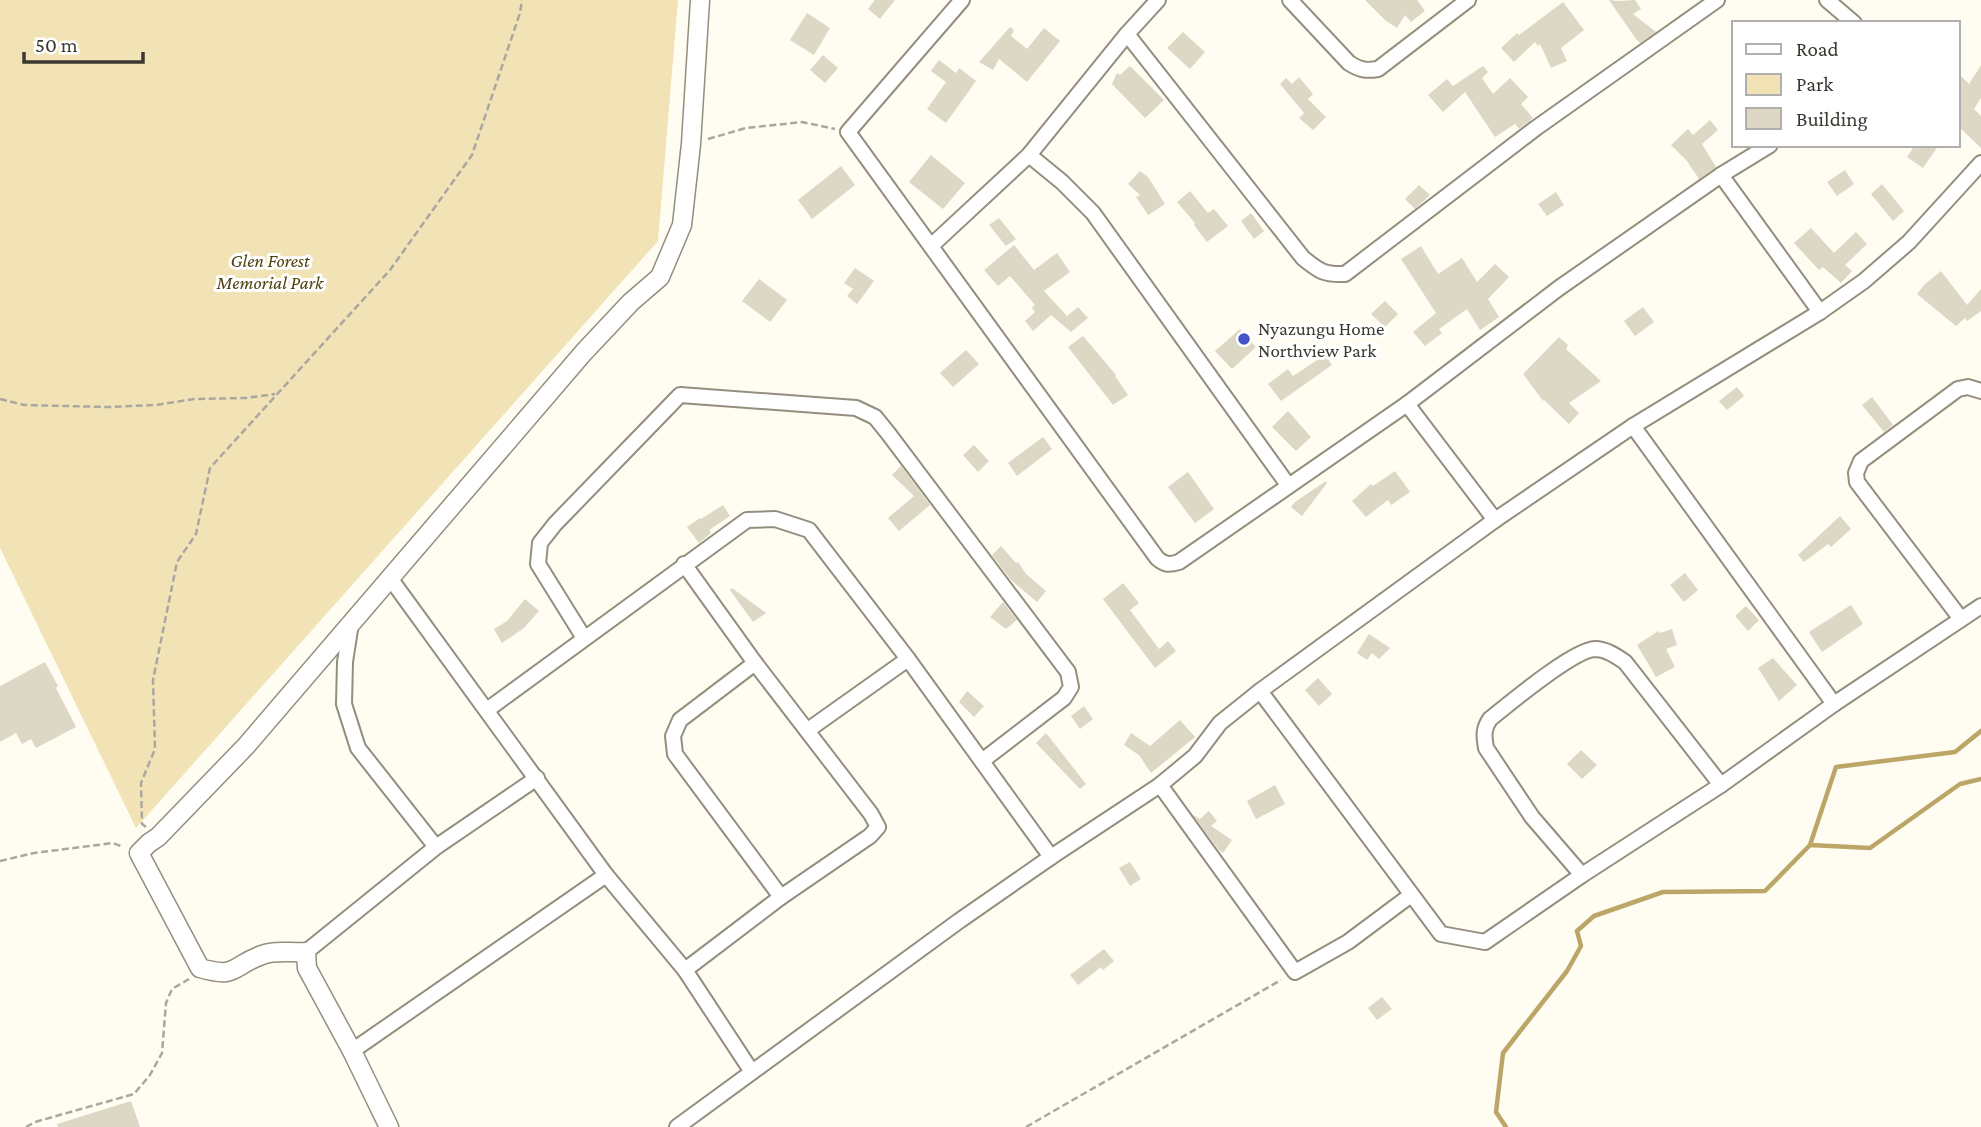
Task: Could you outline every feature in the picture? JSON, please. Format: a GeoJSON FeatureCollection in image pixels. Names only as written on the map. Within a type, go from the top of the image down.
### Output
{"type":"FeatureCollection","features":[{"type":"Feature","properties":{"kind":"street"},"geometry":{"type":"LineString","coordinates":[[537,778],[436,847],[306,952],[263,954],[233,971],[219,973],[200,968],[139,853],[246,746],[584,352],[631,302],[660,277],[682,225],[691,144],[700,0]]}},
{"type":"Feature","properties":{"kind":"street"},"geometry":{"type":"LineString","coordinates":[[962,0],[848,131],[1117,505],[1163,564],[1179,562],[1407,404],[1559,288],[1721,175],[1767,147]]}},
{"type":"Feature","properties":{"kind":"street"},"geometry":{"type":"LineString","coordinates":[[931,246],[1029,155],[1126,33],[1158,0]]}},
{"type":"Feature","properties":{"kind":"street"},"geometry":{"type":"LineString","coordinates":[[1290,0],[1349,63],[1366,71],[1378,69],[1468,0]]}},
{"type":"Feature","properties":{"kind":"street"},"geometry":{"type":"LineString","coordinates":[[1126,33],[1303,258],[1317,270],[1337,275],[1345,274],[1536,128],[1717,0]]}},
{"type":"Feature","properties":{"kind":"street"},"geometry":{"type":"LineString","coordinates":[[1826,0],[1852,21]]}},
{"type":"Feature","properties":{"kind":"street"},"geometry":{"type":"LineString","coordinates":[[1029,155],[1062,182],[1093,213],[1288,485]]}},
{"type":"Feature","properties":{"kind":"street"},"geometry":{"type":"LineString","coordinates":[[677,1127],[959,921],[1160,785],[1195,756],[1220,723],[1260,691],[1495,520],[1633,426],[1820,312],[1864,281],[1909,243],[1981,163]]}},
{"type":"Feature","properties":{"kind":"street"},"geometry":{"type":"LineString","coordinates":[[1721,175],[1820,312]]}},
{"type":"Feature","properties":{"kind":"street"},"geometry":{"type":"LineString","coordinates":[[1961,620],[1857,482],[1856,472],[1861,461],[1958,388],[1968,387],[1981,391]]}},
{"type":"Feature","properties":{"kind":"street"},"geometry":{"type":"LineString","coordinates":[[584,638],[538,564],[540,542],[680,395],[856,408],[875,417],[1068,672],[1071,687],[1064,698],[982,761]]}},
{"type":"Feature","properties":{"kind":"street"},"geometry":{"type":"LineString","coordinates":[[1407,404],[1495,520]]}},
{"type":"Feature","properties":{"kind":"street"},"geometry":{"type":"LineString","coordinates":[[1633,426],[1834,704]]}},
{"type":"Feature","properties":{"kind":"street"},"geometry":{"type":"LineString","coordinates":[[487,710],[747,520],[775,519],[809,530],[908,659],[1051,857]]}},
{"type":"Feature","properties":{"kind":"street"},"geometry":{"type":"LineString","coordinates":[[684,564],[755,663],[872,814],[878,827],[870,836],[781,897],[685,970]]}},
{"type":"Feature","properties":{"kind":"street"},"geometry":{"type":"LineString","coordinates":[[390,578],[606,875],[685,970],[752,1072]]}},
{"type":"Feature","properties":{"kind":"street"},"geometry":{"type":"LineString","coordinates":[[1260,691],[1441,934],[1485,942],[1582,874],[1721,785],[1834,704],[1981,606]]}},
{"type":"Feature","properties":{"kind":"street"},"geometry":{"type":"LineString","coordinates":[[351,622],[345,662],[344,704],[358,748],[436,847]]}},
{"type":"Feature","properties":{"kind":"street"},"geometry":{"type":"LineString","coordinates":[[1582,874],[1532,817],[1486,748],[1484,736],[1490,719],[1558,667],[1587,651],[1597,649],[1611,653],[1625,662],[1721,785]]}},
{"type":"Feature","properties":{"kind":"street"},"geometry":{"type":"LineString","coordinates":[[808,730],[908,659]]}},
{"type":"Feature","properties":{"kind":"street"},"geometry":{"type":"LineString","coordinates":[[755,663],[680,720],[673,736],[675,754],[781,897]]}},
{"type":"Feature","properties":{"kind":"street"},"geometry":{"type":"LineString","coordinates":[[1160,785],[1295,972],[1348,942],[1411,895]]}},
{"type":"Feature","properties":{"kind":"street"},"geometry":{"type":"LineString","coordinates":[[352,1051],[606,875]]}},
{"type":"Feature","properties":{"kind":"street"},"geometry":{"type":"LineString","coordinates":[[306,952],[307,968],[389,1127]]}},
{"type":"Feature","properties":{"kind":"path"},"geometry":{"type":"LineString","coordinates":[[158,836],[142,824],[141,783],[155,750],[153,680],[177,562],[196,534],[210,468],[390,270],[472,155],[522,0]]}},
{"type":"Feature","properties":{"kind":"path"},"geometry":{"type":"LineString","coordinates":[[691,144],[746,128],[802,122],[848,131]]}},
{"type":"Feature","properties":{"kind":"path"},"geometry":{"type":"LineString","coordinates":[[0,399],[24,405],[109,407],[156,405],[194,399],[246,398],[276,393]]}},
{"type":"Feature","properties":{"kind":"path"},"geometry":{"type":"LineString","coordinates":[[0,861],[34,853],[113,843],[139,853]]}},
{"type":"Feature","properties":{"kind":"path"},"geometry":{"type":"LineString","coordinates":[[26,1127],[35,1122],[134,1094],[150,1075],[162,1053],[166,1003],[172,989],[187,981],[200,968]]}},
{"type":"Feature","properties":{"kind":"path"},"geometry":{"type":"LineString","coordinates":[[1027,1127],[1295,972]]}},
{"type":"Feature","properties":{"kind":"green space","name":"Glen Forest Memorial Park"},"geometry":{"type":"Polygon","coordinates":[[[0,0],[678,0],[658,241],[136,828],[0,548],[0,0]]]}},
{"type":"Feature","properties":{"kind":"building"},"geometry":{"type":"Polygon","coordinates":[[[875,0],[895,0],[880,19],[868,9],[875,0]]]}},
{"type":"Feature","properties":{"kind":"building"},"geometry":{"type":"Polygon","coordinates":[[[1365,0],[1417,0],[1425,11],[1411,22],[1405,15],[1397,28],[1365,0]]]}},
{"type":"Feature","properties":{"kind":"building"},"geometry":{"type":"Polygon","coordinates":[[[1609,0],[1635,0],[1641,9],[1633,14],[1656,32],[1640,43],[1609,0]]]}},
{"type":"Feature","properties":{"kind":"building"},"geometry":{"type":"Polygon","coordinates":[[[1563,2],[1584,30],[1561,48],[1567,61],[1551,68],[1540,44],[1538,46],[1535,42],[1514,62],[1501,48],[1517,33],[1519,35],[1563,2]]]}},
{"type":"Feature","properties":{"kind":"building"},"geometry":{"type":"Polygon","coordinates":[[[807,13],[830,28],[814,55],[790,40],[807,13]]]}},
{"type":"Feature","properties":{"kind":"building"},"geometry":{"type":"Polygon","coordinates":[[[1010,27],[1014,30],[1011,36],[1027,49],[1044,28],[1060,41],[1027,82],[999,59],[993,70],[979,62],[1010,27]]]}},
{"type":"Feature","properties":{"kind":"building"},"geometry":{"type":"Polygon","coordinates":[[[1183,32],[1205,52],[1190,69],[1167,48],[1183,32]]]}},
{"type":"Feature","properties":{"kind":"building"},"geometry":{"type":"Polygon","coordinates":[[[823,55],[838,68],[825,83],[810,70],[823,55]]]}},
{"type":"Feature","properties":{"kind":"building"},"geometry":{"type":"Polygon","coordinates":[[[939,60],[956,73],[959,68],[976,81],[946,123],[927,109],[946,82],[931,71],[939,60]]]}},
{"type":"Feature","properties":{"kind":"building"},"geometry":{"type":"Polygon","coordinates":[[[1981,65],[1981,98],[1974,109],[1981,116],[1981,148],[1960,128],[1960,75],[1969,84],[1981,65]]]}},
{"type":"Feature","properties":{"kind":"building"},"geometry":{"type":"Polygon","coordinates":[[[1130,66],[1164,100],[1145,118],[1112,84],[1117,73],[1120,75],[1130,66]]]}},
{"type":"Feature","properties":{"kind":"building"},"geometry":{"type":"Polygon","coordinates":[[[1483,66],[1488,72],[1482,78],[1493,94],[1510,78],[1528,97],[1521,104],[1533,118],[1519,129],[1515,124],[1495,137],[1465,92],[1443,112],[1428,95],[1447,79],[1453,86],[1483,66]]]}},
{"type":"Feature","properties":{"kind":"building"},"geometry":{"type":"Polygon","coordinates":[[[1299,77],[1313,94],[1308,99],[1326,117],[1313,130],[1299,118],[1304,113],[1280,84],[1286,78],[1292,84],[1299,77]]]}},
{"type":"Feature","properties":{"kind":"building"},"geometry":{"type":"Polygon","coordinates":[[[1710,120],[1718,130],[1702,144],[1716,167],[1699,179],[1687,161],[1671,145],[1688,129],[1693,135],[1710,120]]]}},
{"type":"Feature","properties":{"kind":"building"},"geometry":{"type":"Polygon","coordinates":[[[1914,147],[1938,147],[1923,168],[1907,157],[1914,147]]]}},
{"type":"Feature","properties":{"kind":"building"},"geometry":{"type":"Polygon","coordinates":[[[931,155],[965,183],[943,209],[909,182],[931,155]]]}},
{"type":"Feature","properties":{"kind":"building"},"geometry":{"type":"Polygon","coordinates":[[[841,166],[855,185],[812,219],[798,200],[841,166]]]}},
{"type":"Feature","properties":{"kind":"building"},"geometry":{"type":"Polygon","coordinates":[[[1845,170],[1854,184],[1837,196],[1827,182],[1845,170]]]}},
{"type":"Feature","properties":{"kind":"building"},"geometry":{"type":"Polygon","coordinates":[[[1140,171],[1148,177],[1165,204],[1148,215],[1136,197],[1140,195],[1128,184],[1140,171]]]}},
{"type":"Feature","properties":{"kind":"building"},"geometry":{"type":"Polygon","coordinates":[[[1882,184],[1904,211],[1893,221],[1871,194],[1882,184]]]}},
{"type":"Feature","properties":{"kind":"building"},"geometry":{"type":"Polygon","coordinates":[[[1419,185],[1430,195],[1415,209],[1405,199],[1419,185]]]}},
{"type":"Feature","properties":{"kind":"building"},"geometry":{"type":"Polygon","coordinates":[[[1190,191],[1208,213],[1214,209],[1228,226],[1207,242],[1177,202],[1190,191]]]}},
{"type":"Feature","properties":{"kind":"building"},"geometry":{"type":"Polygon","coordinates":[[[1556,192],[1564,205],[1547,216],[1538,204],[1556,192]]]}},
{"type":"Feature","properties":{"kind":"building"},"geometry":{"type":"Polygon","coordinates":[[[1251,213],[1264,231],[1254,239],[1241,221],[1251,213]]]}},
{"type":"Feature","properties":{"kind":"building"},"geometry":{"type":"Polygon","coordinates":[[[999,218],[1016,239],[1006,246],[989,225],[999,218]]]}},
{"type":"Feature","properties":{"kind":"building"},"geometry":{"type":"Polygon","coordinates":[[[1811,228],[1834,253],[1856,232],[1867,244],[1845,265],[1852,271],[1841,283],[1823,267],[1819,270],[1794,243],[1811,228]]]}},
{"type":"Feature","properties":{"kind":"building"},"geometry":{"type":"Polygon","coordinates":[[[1014,245],[1034,270],[1057,253],[1070,272],[1044,291],[1067,316],[1078,307],[1088,318],[1071,332],[1051,315],[1033,331],[1025,321],[1035,312],[1032,308],[1035,305],[1010,276],[998,286],[984,270],[1014,245]]]}},
{"type":"Feature","properties":{"kind":"building"},"geometry":{"type":"Polygon","coordinates":[[[1421,246],[1438,274],[1462,258],[1477,282],[1495,264],[1509,277],[1488,299],[1499,317],[1480,330],[1467,309],[1439,329],[1442,333],[1425,346],[1413,332],[1436,313],[1401,259],[1421,246]]]}},
{"type":"Feature","properties":{"kind":"building"},"geometry":{"type":"Polygon","coordinates":[[[855,268],[874,281],[857,304],[847,296],[853,289],[844,283],[855,268]]]}},
{"type":"Feature","properties":{"kind":"building"},"geometry":{"type":"Polygon","coordinates":[[[1941,271],[1967,305],[1981,289],[1981,311],[1967,321],[1965,318],[1956,326],[1917,294],[1941,271]]]}},
{"type":"Feature","properties":{"kind":"building"},"geometry":{"type":"Polygon","coordinates":[[[759,279],[787,300],[770,322],[742,301],[759,279]]]}},
{"type":"Feature","properties":{"kind":"building"},"geometry":{"type":"Polygon","coordinates":[[[1385,301],[1398,314],[1385,327],[1371,314],[1385,301]]]}},
{"type":"Feature","properties":{"kind":"building"},"geometry":{"type":"Polygon","coordinates":[[[1643,307],[1654,322],[1635,336],[1624,321],[1643,307]]]}},
{"type":"Feature","properties":{"kind":"building"},"geometry":{"type":"Polygon","coordinates":[[[1240,329],[1256,347],[1232,369],[1215,351],[1240,329]]]}},
{"type":"Feature","properties":{"kind":"building"},"geometry":{"type":"Polygon","coordinates":[[[1083,336],[1116,375],[1128,395],[1113,405],[1068,347],[1083,336]]]}},
{"type":"Feature","properties":{"kind":"building"},"geometry":{"type":"Polygon","coordinates":[[[1559,337],[1568,345],[1566,349],[1601,381],[1569,403],[1579,413],[1569,424],[1543,401],[1523,374],[1559,337]]]}},
{"type":"Feature","properties":{"kind":"building"},"geometry":{"type":"Polygon","coordinates":[[[966,350],[979,364],[953,387],[940,373],[966,350]]]}},
{"type":"Feature","properties":{"kind":"building"},"geometry":{"type":"Polygon","coordinates":[[[1325,355],[1332,365],[1281,401],[1268,384],[1288,369],[1293,376],[1325,355]]]}},
{"type":"Feature","properties":{"kind":"building"},"geometry":{"type":"Polygon","coordinates":[[[1737,387],[1744,396],[1727,410],[1719,401],[1737,387]]]}},
{"type":"Feature","properties":{"kind":"building"},"geometry":{"type":"Polygon","coordinates":[[[1872,397],[1893,425],[1884,432],[1862,405],[1872,397]]]}},
{"type":"Feature","properties":{"kind":"building"},"geometry":{"type":"Polygon","coordinates":[[[1288,411],[1311,437],[1296,451],[1272,427],[1288,411]]]}},
{"type":"Feature","properties":{"kind":"building"},"geometry":{"type":"Polygon","coordinates":[[[1043,437],[1052,449],[1017,476],[1008,463],[1043,437]]]}},
{"type":"Feature","properties":{"kind":"building"},"geometry":{"type":"Polygon","coordinates":[[[974,445],[989,461],[978,472],[963,455],[974,445]]]}},
{"type":"Feature","properties":{"kind":"building"},"geometry":{"type":"Polygon","coordinates":[[[901,466],[930,505],[899,531],[888,518],[914,496],[892,475],[901,466]]]}},
{"type":"Feature","properties":{"kind":"building"},"geometry":{"type":"Polygon","coordinates":[[[1395,471],[1410,492],[1391,505],[1388,500],[1366,517],[1352,501],[1371,484],[1373,486],[1395,471]]]}},
{"type":"Feature","properties":{"kind":"building"},"geometry":{"type":"Polygon","coordinates":[[[1188,472],[1214,509],[1195,523],[1168,487],[1188,472]]]}},
{"type":"Feature","properties":{"kind":"building"},"geometry":{"type":"Polygon","coordinates":[[[1326,481],[1302,516],[1291,507],[1295,502],[1326,481]]]}},
{"type":"Feature","properties":{"kind":"building"},"geometry":{"type":"Polygon","coordinates":[[[723,505],[730,516],[709,530],[711,533],[699,543],[687,527],[723,505]]]}},
{"type":"Feature","properties":{"kind":"building"},"geometry":{"type":"Polygon","coordinates":[[[1840,516],[1851,529],[1831,547],[1828,544],[1804,562],[1798,555],[1840,516]]]}},
{"type":"Feature","properties":{"kind":"building"},"geometry":{"type":"Polygon","coordinates":[[[1001,546],[1026,574],[1046,591],[1037,602],[1011,580],[992,555],[1001,546]]]}},
{"type":"Feature","properties":{"kind":"building"},"geometry":{"type":"Polygon","coordinates":[[[1685,573],[1698,590],[1684,602],[1670,585],[1685,573]]]}},
{"type":"Feature","properties":{"kind":"building"},"geometry":{"type":"Polygon","coordinates":[[[1123,583],[1139,603],[1130,610],[1159,649],[1168,641],[1176,651],[1155,668],[1103,599],[1123,583]]]}},
{"type":"Feature","properties":{"kind":"building"},"geometry":{"type":"Polygon","coordinates":[[[732,588],[766,613],[753,622],[730,590],[732,588]]]}},
{"type":"Feature","properties":{"kind":"building"},"geometry":{"type":"Polygon","coordinates":[[[525,599],[539,611],[524,628],[502,643],[494,629],[507,621],[525,599]]]}},
{"type":"Feature","properties":{"kind":"building"},"geometry":{"type":"Polygon","coordinates":[[[1003,602],[1017,620],[1006,629],[990,617],[1003,602]]]}},
{"type":"Feature","properties":{"kind":"building"},"geometry":{"type":"Polygon","coordinates":[[[1851,605],[1863,624],[1822,652],[1809,632],[1851,605]]]}},
{"type":"Feature","properties":{"kind":"building"},"geometry":{"type":"Polygon","coordinates":[[[1746,606],[1759,620],[1748,631],[1735,616],[1746,606]]]}},
{"type":"Feature","properties":{"kind":"building"},"geometry":{"type":"Polygon","coordinates":[[[1672,629],[1677,645],[1666,649],[1675,667],[1656,677],[1637,645],[1658,631],[1660,633],[1672,629]]]}},
{"type":"Feature","properties":{"kind":"building"},"geometry":{"type":"Polygon","coordinates":[[[1369,634],[1390,648],[1379,659],[1372,653],[1367,660],[1357,653],[1369,634]]]}},
{"type":"Feature","properties":{"kind":"building"},"geometry":{"type":"Polygon","coordinates":[[[1773,658],[1797,685],[1779,701],[1758,668],[1773,658]]]}},
{"type":"Feature","properties":{"kind":"building"},"geometry":{"type":"Polygon","coordinates":[[[45,662],[76,727],[36,748],[31,739],[22,744],[16,733],[0,742],[0,686],[45,662]]]}},
{"type":"Feature","properties":{"kind":"building"},"geometry":{"type":"Polygon","coordinates":[[[1318,678],[1332,694],[1319,706],[1305,690],[1318,678]]]}},
{"type":"Feature","properties":{"kind":"building"},"geometry":{"type":"Polygon","coordinates":[[[967,691],[984,706],[974,717],[959,702],[967,691]]]}},
{"type":"Feature","properties":{"kind":"building"},"geometry":{"type":"Polygon","coordinates":[[[1084,706],[1093,719],[1080,729],[1071,716],[1084,706]]]}},
{"type":"Feature","properties":{"kind":"building"},"geometry":{"type":"Polygon","coordinates":[[[1180,720],[1195,737],[1151,773],[1139,755],[1124,745],[1131,733],[1150,746],[1180,720]]]}},
{"type":"Feature","properties":{"kind":"building"},"geometry":{"type":"Polygon","coordinates":[[[1046,733],[1086,784],[1080,789],[1036,743],[1046,733]]]}},
{"type":"Feature","properties":{"kind":"building"},"geometry":{"type":"Polygon","coordinates":[[[1581,750],[1597,765],[1582,779],[1567,764],[1581,750]]]}},
{"type":"Feature","properties":{"kind":"building"},"geometry":{"type":"Polygon","coordinates":[[[1275,785],[1285,804],[1256,819],[1247,801],[1275,785]]]}},
{"type":"Feature","properties":{"kind":"building"},"geometry":{"type":"Polygon","coordinates":[[[1209,811],[1217,821],[1211,826],[1232,840],[1223,853],[1193,815],[1200,819],[1209,811]]]}},
{"type":"Feature","properties":{"kind":"building"},"geometry":{"type":"Polygon","coordinates":[[[1130,862],[1141,879],[1130,886],[1119,868],[1130,862]]]}},
{"type":"Feature","properties":{"kind":"building"},"geometry":{"type":"Polygon","coordinates":[[[1104,949],[1114,961],[1103,970],[1101,967],[1078,985],[1070,975],[1104,949]]]}},
{"type":"Feature","properties":{"kind":"building"},"geometry":{"type":"Polygon","coordinates":[[[1382,997],[1392,1009],[1377,1020],[1368,1008],[1382,997]]]}},
{"type":"Feature","properties":{"kind":"building"},"geometry":{"type":"Polygon","coordinates":[[[131,1101],[140,1127],[58,1127],[57,1124],[131,1101]]]}},
{"type":"Feature","properties":{"kind":"waterway"},"geometry":{"type":"LineString","coordinates":[[1810,845],[1836,767],[1955,752],[1981,731]]}},
{"type":"Feature","properties":{"kind":"waterway"},"geometry":{"type":"LineString","coordinates":[[1506,1127],[1496,1112],[1503,1053],[1567,971],[1581,946],[1577,931],[1594,916],[1663,892],[1765,891],[1810,845],[1870,848],[1960,784],[1981,779]]}},
{"type":"Feature","properties":{"kind":"place","name":"Nyazungu Home Northview Park"},"geometry":{"type":"Point","coordinates":[1244,339]}}]}
